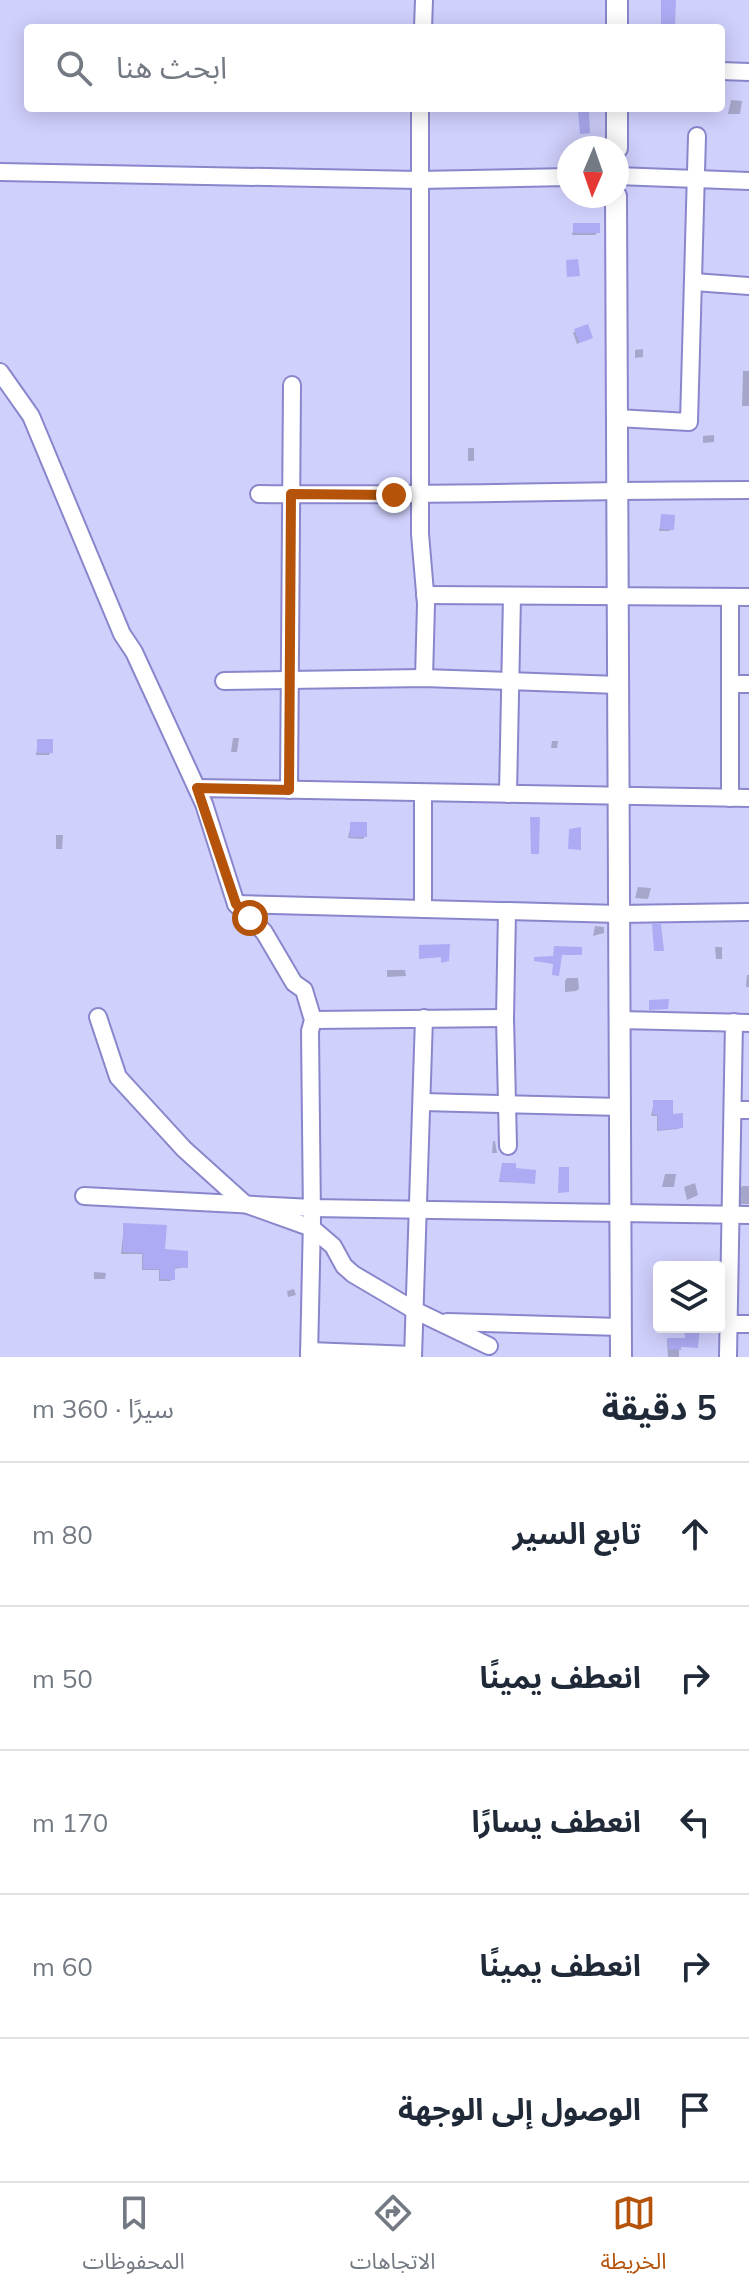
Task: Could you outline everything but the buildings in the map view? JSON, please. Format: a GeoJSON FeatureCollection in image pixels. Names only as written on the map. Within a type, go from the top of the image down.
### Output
{"type":"FeatureCollection","features":[{"type":"Feature","properties":{"kind":"main road"},"geometry":{"type":"LineString","coordinates":[[617,0],[617,24]]}},
{"type":"Feature","properties":{"kind":"main road"},"geometry":{"type":"LineString","coordinates":[[617,112],[617,136]]}},
{"type":"Feature","properties":{"kind":"main road"},"geometry":{"type":"LineString","coordinates":[[616,208],[621,1357]]}},
{"type":"Feature","properties":{"kind":"street"},"geometry":{"type":"LineString","coordinates":[[423,24],[424,0]]}},
{"type":"Feature","properties":{"kind":"street"},"geometry":{"type":"LineString","coordinates":[[725,71],[749,72]]}},
{"type":"Feature","properties":{"kind":"street"},"geometry":{"type":"LineString","coordinates":[[420,112],[420,495],[425,595],[424,678]]}},
{"type":"Feature","properties":{"kind":"street"},"geometry":{"type":"LineString","coordinates":[[617,418],[689,422],[697,136]]}},
{"type":"Feature","properties":{"kind":"street"},"geometry":{"type":"LineString","coordinates":[[0,172],[418,180],[557,177]]}},
{"type":"Feature","properties":{"kind":"street"},"geometry":{"type":"LineString","coordinates":[[629,176],[749,181]]}},
{"type":"Feature","properties":{"kind":"street"},"geometry":{"type":"LineString","coordinates":[[694,282],[749,286]]}},
{"type":"Feature","properties":{"kind":"street"},"geometry":{"type":"LineString","coordinates":[[0,372],[31,416],[122,634],[134,652],[197,788],[236,904],[264,932],[294,983],[304,990],[313,1020],[310,1031],[312,1228],[309,1354],[413,1356],[424,1018]]}},
{"type":"Feature","properties":{"kind":"street"},"geometry":{"type":"LineString","coordinates":[[289,790],[292,385]]}},
{"type":"Feature","properties":{"kind":"street"},"geometry":{"type":"LineString","coordinates":[[259,494],[749,490]]}},
{"type":"Feature","properties":{"kind":"street"},"geometry":{"type":"LineString","coordinates":[[425,595],[749,597]]}},
{"type":"Feature","properties":{"kind":"street"},"geometry":{"type":"LineString","coordinates":[[508,794],[512,596]]}},
{"type":"Feature","properties":{"kind":"street"},"geometry":{"type":"LineString","coordinates":[[730,597],[730,798]]}},
{"type":"Feature","properties":{"kind":"street"},"geometry":{"type":"LineString","coordinates":[[224,681],[424,678],[618,685]]}},
{"type":"Feature","properties":{"kind":"street"},"geometry":{"type":"LineString","coordinates":[[730,684],[749,684]]}},
{"type":"Feature","properties":{"kind":"street"},"geometry":{"type":"LineString","coordinates":[[197,788],[749,798]]}},
{"type":"Feature","properties":{"kind":"street"},"geometry":{"type":"LineString","coordinates":[[423,793],[423,909]]}},
{"type":"Feature","properties":{"kind":"street"},"geometry":{"type":"LineString","coordinates":[[236,904],[619,914],[749,912]]}},
{"type":"Feature","properties":{"kind":"street"},"geometry":{"type":"LineString","coordinates":[[507,911],[505,1018],[508,1146]]}},
{"type":"Feature","properties":{"kind":"street"},"geometry":{"type":"LineString","coordinates":[[98,1017],[118,1077],[184,1149],[245,1204],[312,1228],[333,1246],[344,1266],[353,1274],[414,1316],[437,1322],[493,1351],[492,1323]]}},
{"type":"Feature","properties":{"kind":"street"},"geometry":{"type":"LineString","coordinates":[[313,1020],[505,1018]]}},
{"type":"Feature","properties":{"kind":"street"},"geometry":{"type":"LineString","coordinates":[[620,1020],[742,1022],[741,1110],[731,1214],[728,1356]]}},
{"type":"Feature","properties":{"kind":"street"},"geometry":{"type":"LineString","coordinates":[[422,1102],[621,1107]]}},
{"type":"Feature","properties":{"kind":"street"},"geometry":{"type":"LineString","coordinates":[[84,1196],[312,1208],[749,1215]]}},
{"type":"Feature","properties":{"kind":"street"},"geometry":{"type":"LineString","coordinates":[[437,1322],[621,1327]]}},
{"type":"Feature","properties":{"kind":"street"},"geometry":{"type":"LineString","coordinates":[[730,1324],[749,1324]]}},
{"type":"Feature","properties":{"kind":"route"},"geometry":{"type":"LineString","coordinates":[[250,918],[236,904],[197,788],[289,790],[291,494],[394,495]]}}]}
